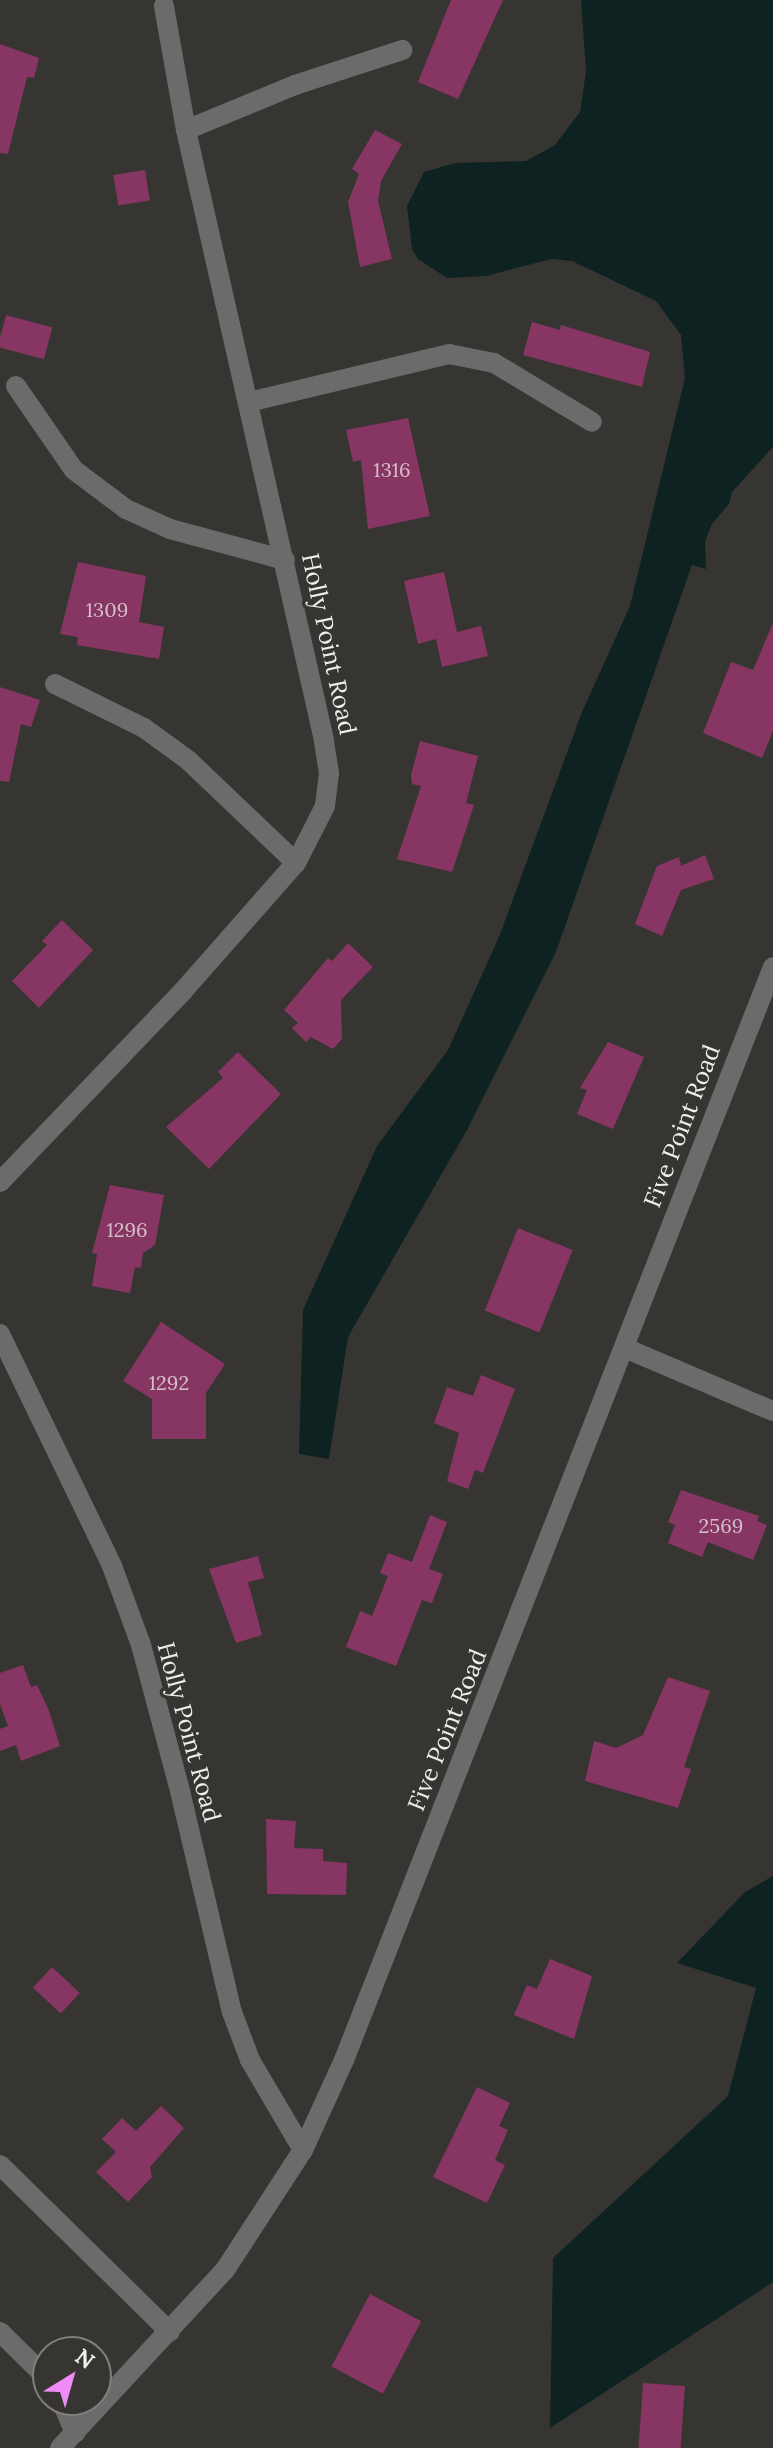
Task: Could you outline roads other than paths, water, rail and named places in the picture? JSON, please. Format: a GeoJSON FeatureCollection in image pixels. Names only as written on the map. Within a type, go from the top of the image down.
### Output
{"type":"FeatureCollection","features":[{"type":"Feature","properties":{"kind":"street","name":"Holly Point Road"},"geometry":{"type":"LineString","coordinates":[[0,1182],[183,991],[296,863],[318,827],[329,773],[285,560],[186,130],[164,6]]}},
{"type":"Feature","properties":{"kind":"street"},"geometry":{"type":"LineString","coordinates":[[186,130],[295,85],[402,50]]}},
{"type":"Feature","properties":{"kind":"street"},"geometry":{"type":"LineString","coordinates":[[249,402],[449,354],[494,363],[592,422]]}},
{"type":"Feature","properties":{"kind":"street"},"geometry":{"type":"LineString","coordinates":[[16,386],[74,470],[126,509],[170,529],[285,560]]}},
{"type":"Feature","properties":{"kind":"street"},"geometry":{"type":"LineString","coordinates":[[55,684],[144,728],[188,760],[296,863]]}},
{"type":"Feature","properties":{"kind":"street","name":"Five Point Road"},"geometry":{"type":"LineString","coordinates":[[60,2448],[225,2270],[303,2150],[344,2060],[773,967]]}},
{"type":"Feature","properties":{"kind":"street","name":"Holly Point Road"},"geometry":{"type":"LineString","coordinates":[[0,1334],[112,1566],[141,1645],[180,1791],[232,2012],[250,2060],[303,2150]]}},
{"type":"Feature","properties":{"kind":"street"},"geometry":{"type":"LineString","coordinates":[[625,1348],[773,1411]]}},
{"type":"Feature","properties":{"kind":"street"},"geometry":{"type":"LineString","coordinates":[[0,2165],[170,2332]]}},
{"type":"Feature","properties":{"kind":"street"},"geometry":{"type":"LineString","coordinates":[[0,2332],[32,2363]]}},
{"type":"Feature","properties":{"kind":"street"},"geometry":{"type":"LineString","coordinates":[[68,2416],[75,2433]]}},
{"type":"Feature","properties":{"kind":"water"},"geometry":{"type":"Polygon","coordinates":[[[581,0],[773,0],[773,447],[732,492],[729,504],[712,524],[705,541],[706,569],[692,565],[556,952],[467,1130],[348,1337],[329,1459],[299,1454],[303,1310],[377,1146],[448,1050],[499,937],[582,712],[630,606],[685,378],[681,335],[656,301],[572,261],[551,259],[486,276],[447,278],[418,259],[412,249],[407,206],[424,172],[455,163],[526,161],[555,145],[580,112],[586,71],[581,0]]]}},
{"type":"Feature","properties":{"kind":"water"},"geometry":{"type":"Polygon","coordinates":[[[773,1876],[773,2282],[550,2428],[553,2258],[728,2096],[756,1988],[677,1963],[745,1892],[773,1876]]]}}]}
